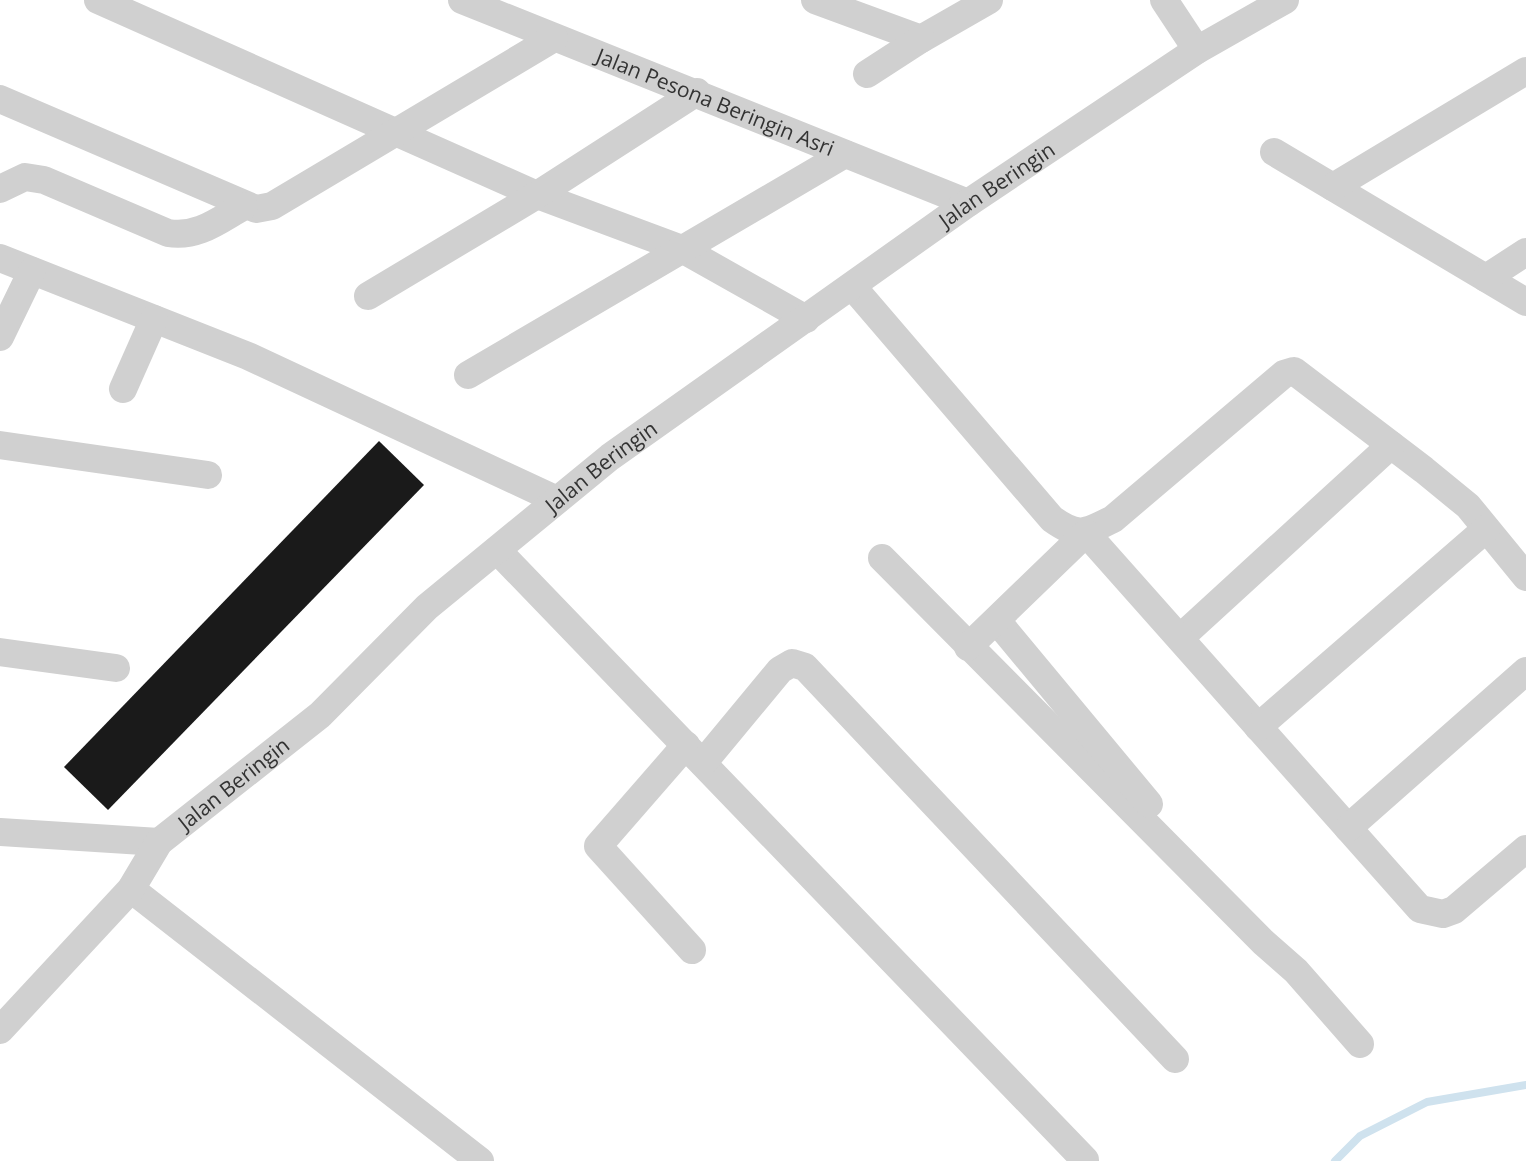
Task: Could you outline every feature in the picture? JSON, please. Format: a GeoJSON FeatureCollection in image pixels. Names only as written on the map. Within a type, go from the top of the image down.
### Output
{"type":"FeatureCollection","features":[{"type":"Feature","properties":{"kind":"street"},"geometry":{"type":"LineString","coordinates":[[98,0],[537,195],[682,249],[806,318]]}},
{"type":"Feature","properties":{"kind":"street","name":"Jalan Pesona Beringin Asri"},"geometry":{"type":"LineString","coordinates":[[462,0],[554,38],[697,92],[968,203]]}},
{"type":"Feature","properties":{"kind":"street"},"geometry":{"type":"LineString","coordinates":[[814,0],[863,8],[921,39]]}},
{"type":"Feature","properties":{"kind":"street"},"geometry":{"type":"LineString","coordinates":[[867,74],[921,39],[989,0]]}},
{"type":"Feature","properties":{"kind":"street"},"geometry":{"type":"LineString","coordinates":[[1164,0],[1197,50]]}},
{"type":"Feature","properties":{"kind":"street","name":"Jalan Beringin"},"geometry":{"type":"LineString","coordinates":[[0,1030],[131,890],[159,842],[321,716],[427,607],[610,457],[968,203],[1197,50],[1285,0]]}},
{"type":"Feature","properties":{"kind":"street"},"geometry":{"type":"LineString","coordinates":[[0,99],[244,206],[256,209],[272,206],[554,38]]}},
{"type":"Feature","properties":{"kind":"street"},"geometry":{"type":"LineString","coordinates":[[1333,187],[1526,70]]}},
{"type":"Feature","properties":{"kind":"street"},"geometry":{"type":"LineString","coordinates":[[368,296],[537,195],[697,92]]}},
{"type":"Feature","properties":{"kind":"street"},"geometry":{"type":"LineString","coordinates":[[1274,152],[1526,302]]}},
{"type":"Feature","properties":{"kind":"street"},"geometry":{"type":"LineString","coordinates":[[468,375],[845,154]]}},
{"type":"Feature","properties":{"kind":"street"},"geometry":{"type":"LineString","coordinates":[[0,189],[25,177],[44,180],[168,233],[183,236],[196,233],[244,206]]}},
{"type":"Feature","properties":{"kind":"street"},"geometry":{"type":"LineString","coordinates":[[1486,278],[1526,252]]}},
{"type":"Feature","properties":{"kind":"street"},"geometry":{"type":"LineString","coordinates":[[0,258],[248,356],[557,500]]}},
{"type":"Feature","properties":{"kind":"street"},"geometry":{"type":"LineString","coordinates":[[0,337],[32,270]]}},
{"type":"Feature","properties":{"kind":"street"},"geometry":{"type":"LineString","coordinates":[[852,286],[1052,519],[1069,531],[1086,533],[1420,909],[1433,913],[1454,910],[1526,849]]}},
{"type":"Feature","properties":{"kind":"street"},"geometry":{"type":"LineString","coordinates":[[123,389],[154,319]]}},
{"type":"Feature","properties":{"kind":"street"},"geometry":{"type":"LineString","coordinates":[[968,646],[997,621],[1086,533],[1113,519],[1288,371],[1300,373],[1468,506],[1526,577]]}},
{"type":"Feature","properties":{"kind":"street"},"geometry":{"type":"LineString","coordinates":[[0,445],[208,475]]}},
{"type":"Feature","properties":{"kind":"street"},"geometry":{"type":"LineString","coordinates":[[1180,638],[1391,445]]}},
{"type":"Feature","properties":{"kind":"street"},"geometry":{"type":"LineString","coordinates":[[1258,727],[1486,529]]}},
{"type":"Feature","properties":{"kind":"street"},"geometry":{"type":"LineString","coordinates":[[497,550],[1085,1160]]}},
{"type":"Feature","properties":{"kind":"street"},"geometry":{"type":"LineString","coordinates":[[882,558],[1263,942],[1296,971],[1360,1044]]}},
{"type":"Feature","properties":{"kind":"street"},"geometry":{"type":"LineString","coordinates":[[997,621],[1263,942]]}},
{"type":"Feature","properties":{"kind":"street"},"geometry":{"type":"LineString","coordinates":[[0,652],[117,668]]}},
{"type":"Feature","properties":{"kind":"street"},"geometry":{"type":"LineString","coordinates":[[692,950],[598,846],[780,670],[792,663],[805,668],[1175,1059]]}},
{"type":"Feature","properties":{"kind":"street"},"geometry":{"type":"LineString","coordinates":[[1348,828],[1526,671]]}},
{"type":"Feature","properties":{"kind":"street"},"geometry":{"type":"LineString","coordinates":[[0,832],[159,842]]}},
{"type":"Feature","properties":{"kind":"street"},"geometry":{"type":"LineString","coordinates":[[131,890],[480,1161]]}},
{"type":"Feature","properties":{"kind":"building"},"geometry":{"type":"Polygon","coordinates":[[[379,441],[424,485],[108,810],[64,767],[379,441]]]}},
{"type":"Feature","properties":{"kind":"waterway"},"geometry":{"type":"LineString","coordinates":[[1335,1161],[1360,1136],[1427,1102],[1526,1085]]}}]}
